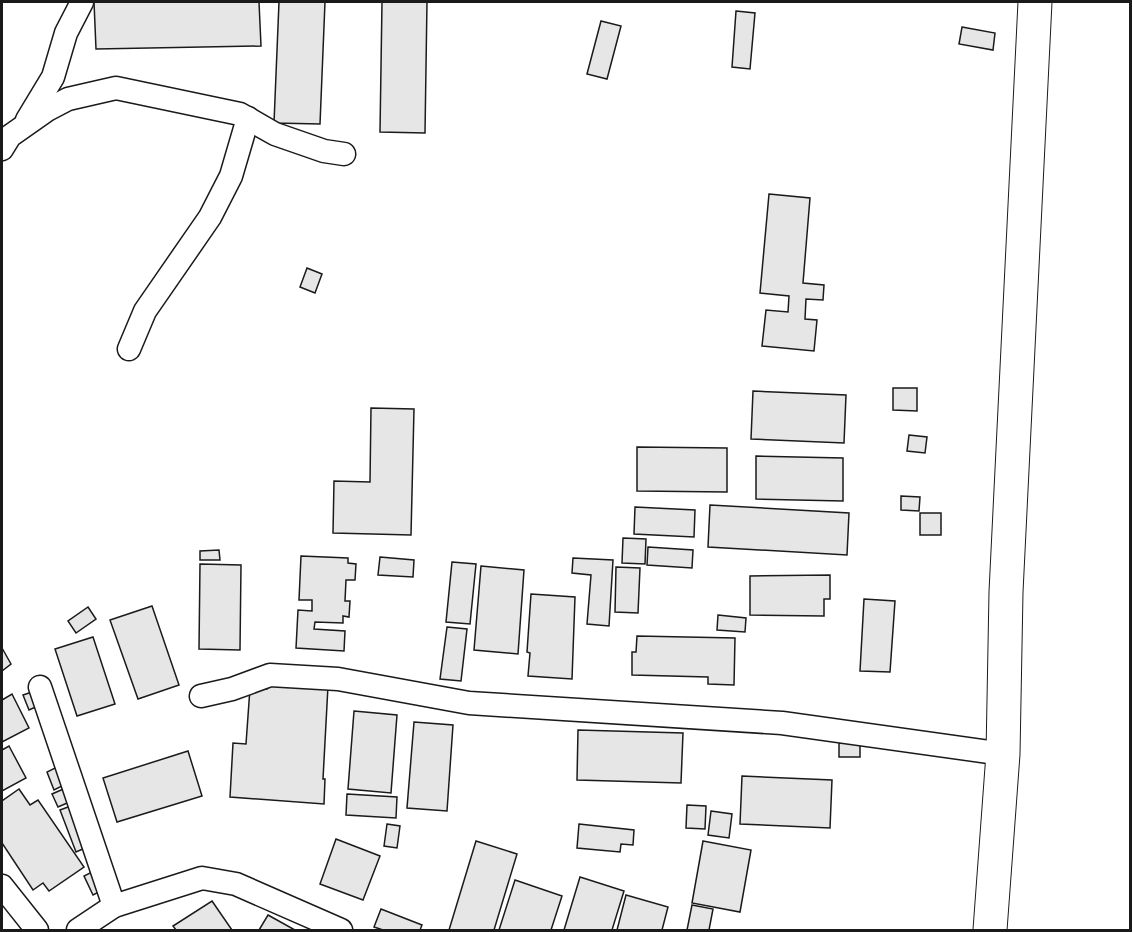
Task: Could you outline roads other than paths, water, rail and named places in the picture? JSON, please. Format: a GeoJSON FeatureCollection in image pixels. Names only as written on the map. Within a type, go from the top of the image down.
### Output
{"type":"FeatureCollection","features":[{"type":"Feature","properties":{"kind":"main road"},"geometry":{"type":"LineString","coordinates":[[990,930],[1003,754],[1006,592],[1035,2]]}},
{"type":"Feature","properties":{"kind":"street"},"geometry":{"type":"LineString","coordinates":[[23,127],[53,77],[66,33],[82,2]]}},
{"type":"Feature","properties":{"kind":"street"},"geometry":{"type":"LineString","coordinates":[[2,149],[10,136],[47,110],[68,99],[116,88],[240,114],[275,134],[324,151],[344,154]]}},
{"type":"Feature","properties":{"kind":"street"},"geometry":{"type":"LineString","coordinates":[[129,349],[145,311],[210,217],[231,176],[248,118]]}},
{"type":"Feature","properties":{"kind":"street"},"geometry":{"type":"LineString","coordinates":[[201,696],[232,689],[270,675],[338,679],[469,703],[782,723],[1003,754]]}},
{"type":"Feature","properties":{"kind":"street"},"geometry":{"type":"LineString","coordinates":[[40,687],[114,906]]}},
{"type":"Feature","properties":{"kind":"street"},"geometry":{"type":"LineString","coordinates":[[78,930],[114,906],[202,878],[236,884],[340,930]]}},
{"type":"Feature","properties":{"kind":"street"},"geometry":{"type":"LineString","coordinates":[[2,886],[38,930]]}}]}
